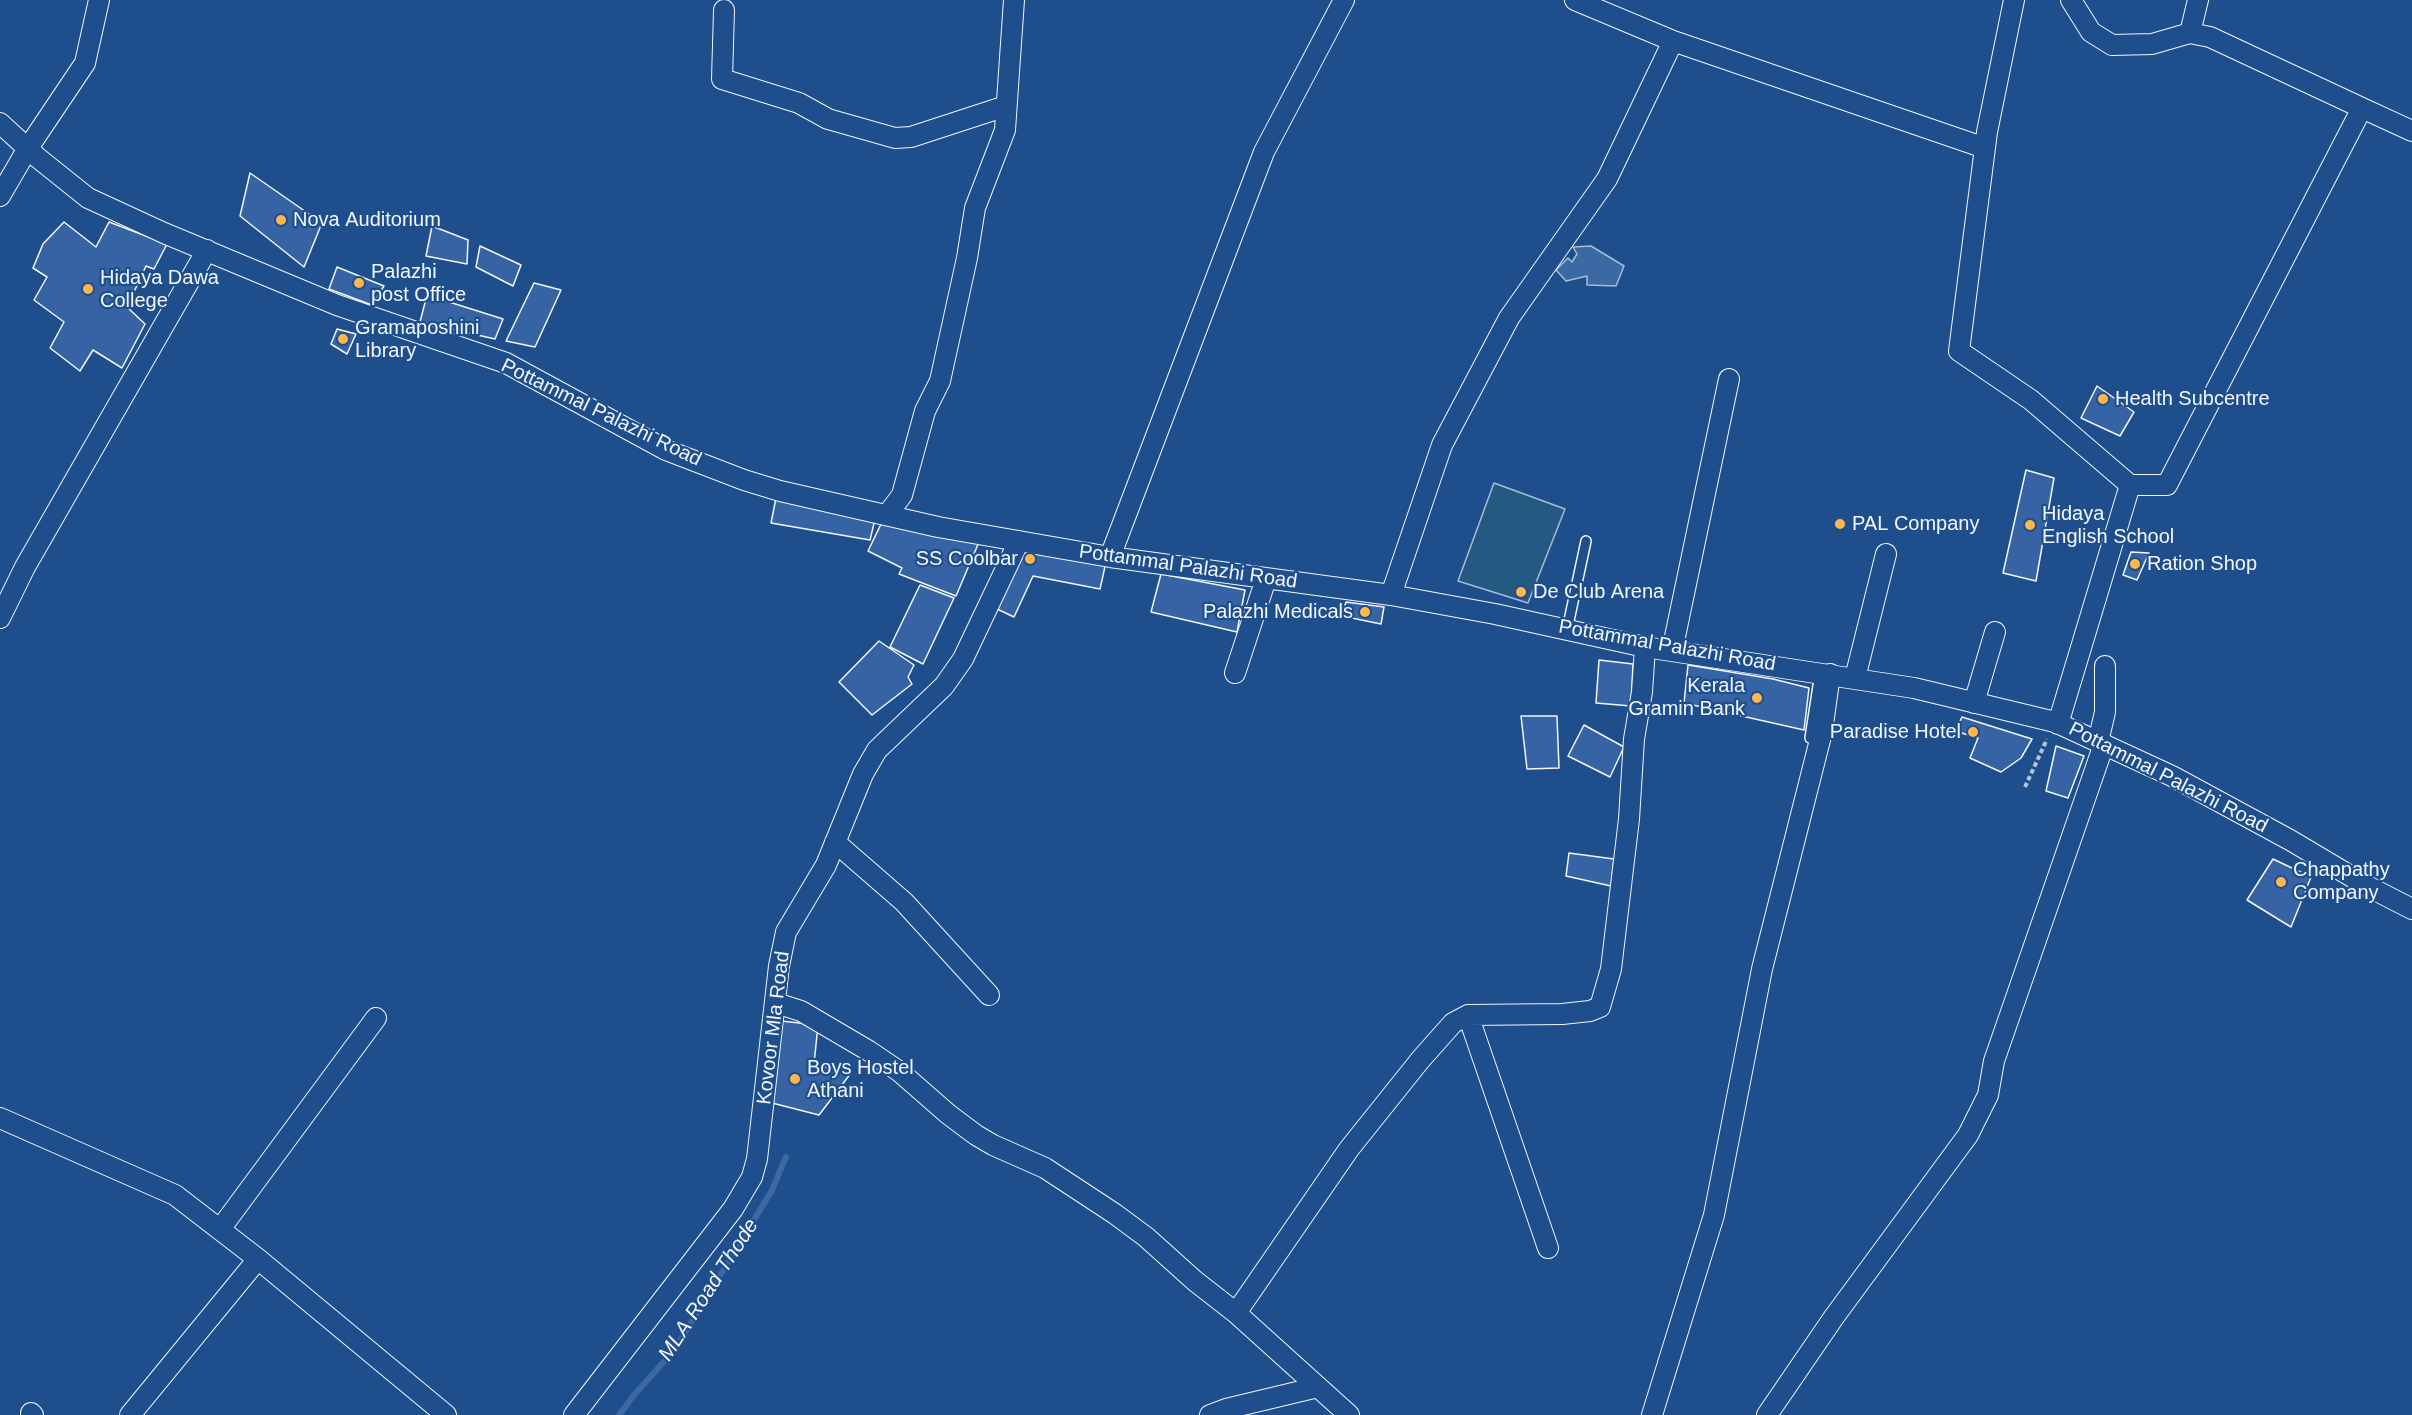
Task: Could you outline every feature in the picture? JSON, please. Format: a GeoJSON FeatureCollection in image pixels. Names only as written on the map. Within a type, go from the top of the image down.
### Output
{"type":"FeatureCollection","features":[{"type":"Feature","properties":{"kind":"street"},"geometry":{"type":"LineString","coordinates":[[0,196],[28,148],[85,63],[99,0]]}},
{"type":"Feature","properties":{"kind":"street"},"geometry":{"type":"LineString","coordinates":[[887,515],[902,495],[925,411],[940,381],[968,258],[975,208],[1005,130],[1014,0]]}},
{"type":"Feature","properties":{"kind":"street"},"geometry":{"type":"LineString","coordinates":[[1110,557],[1264,152],[1344,0]]}},
{"type":"Feature","properties":{"kind":"street"},"geometry":{"type":"LineString","coordinates":[[1575,0],[1672,41],[1985,148]]}},
{"type":"Feature","properties":{"kind":"street"},"geometry":{"type":"LineString","coordinates":[[2014,0],[1985,148],[1959,351],[2031,400],[2130,485],[2167,485],[2362,108]]}},
{"type":"Feature","properties":{"kind":"street"},"geometry":{"type":"LineString","coordinates":[[2071,0],[2091,32],[2112,45],[2152,44],[2190,33],[2210,37],[2412,131]]}},
{"type":"Feature","properties":{"kind":"street"},"geometry":{"type":"LineString","coordinates":[[2190,33],[2198,0]]}},
{"type":"Feature","properties":{"kind":"street"},"geometry":{"type":"LineString","coordinates":[[724,10],[722,79],[799,103],[828,119],[895,138],[911,136],[1006,106]]}},
{"type":"Feature","properties":{"kind":"street"},"geometry":{"type":"LineString","coordinates":[[1391,595],[1442,445],[1509,318],[1607,179],[1672,41]]}},
{"type":"Feature","properties":{"kind":"street","name":"Pottammal Palazhi Road"},"geometry":{"type":"LineString","coordinates":[[0,123],[88,198],[337,305],[506,363],[666,450],[780,491],[938,527],[1110,557],[1391,595],[1672,651],[1914,688],[2057,723],[2172,776],[2412,909]]}},
{"type":"Feature","properties":{"kind":"street"},"geometry":{"type":"LineString","coordinates":[[0,618],[25,567],[207,250]]}},
{"type":"Feature","properties":{"kind":"street"},"geometry":{"type":"LineString","coordinates":[[1672,651],[1729,379]]}},
{"type":"Feature","properties":{"kind":"street"},"geometry":{"type":"LineString","coordinates":[[2057,723],[2130,485]]}},
{"type":"Feature","properties":{"kind":"street","name":"Kovoor Mla Road"},"geometry":{"type":"LineString","coordinates":[[574,1415],[733,1209],[752,1178],[757,1159],[779,966],[786,932],[826,865],[863,774],[878,750],[944,686],[963,659],[1019,541]]}},
{"type":"Feature","properties":{"kind":"street"},"geometry":{"type":"LineString","coordinates":[[1855,678],[1886,554]]}},
{"type":"Feature","properties":{"kind":"street"},"geometry":{"type":"LineString","coordinates":[[1235,673],[1266,579]]}},
{"type":"Feature","properties":{"kind":"street"},"geometry":{"type":"LineString","coordinates":[[1974,703],[1995,632]]}},
{"type":"Feature","properties":{"kind":"street"},"geometry":{"type":"LineString","coordinates":[[1236,1313],[1349,1149],[1453,1023],[1468,1015],[1562,1014],[1590,1011],[1600,1007],[1611,969],[1629,819],[1634,740],[1642,692],[1645,646]]}},
{"type":"Feature","properties":{"kind":"street"},"geometry":{"type":"LineString","coordinates":[[1767,1415],[1834,1317],[1968,1135],[1988,1095],[1994,1061],[2101,743],[2105,666]]}},
{"type":"Feature","properties":{"kind":"street"},"geometry":{"type":"LineString","coordinates":[[1652,1415],[1714,1215],[1762,969],[1822,732],[1825,673]]}},
{"type":"Feature","properties":{"kind":"street"},"geometry":{"type":"LineString","coordinates":[[835,842],[904,902],[989,995]]}},
{"type":"Feature","properties":{"kind":"street"},"geometry":{"type":"LineString","coordinates":[[776,1003],[801,1011],[869,1051],[900,1072],[961,1125],[993,1145],[1023,1157],[1062,1179],[1146,1237],[1195,1281],[1236,1313],[1349,1415]]}},
{"type":"Feature","properties":{"kind":"street"},"geometry":{"type":"LineString","coordinates":[[1468,1015],[1548,1248]]}},
{"type":"Feature","properties":{"kind":"street"},"geometry":{"type":"LineString","coordinates":[[221,1228],[376,1018]]}},
{"type":"Feature","properties":{"kind":"street"},"geometry":{"type":"LineString","coordinates":[[0,1118],[175,1195],[258,1258],[446,1415]]}},
{"type":"Feature","properties":{"kind":"street"},"geometry":{"type":"LineString","coordinates":[[130,1415],[258,1258]]}},
{"type":"Feature","properties":{"kind":"street"},"geometry":{"type":"LineString","coordinates":[[1210,1415],[1318,1387]]}},
{"type":"Feature","properties":{"kind":"lane"},"geometry":{"type":"LineString","coordinates":[[1567,630],[1586,541]]}},
{"type":"Feature","properties":{"kind":"lane"},"geometry":{"type":"LineString","coordinates":[[1810,738],[1825,673]]}},
{"type":"Feature","properties":{"kind":"path"},"geometry":{"type":"LineString","coordinates":[[2025,787],[2057,723]]}},
{"type":"Feature","properties":{"kind":"shaded area"},"geometry":{"type":"Polygon","coordinates":[[[1591,246],[1624,266],[1616,286],[1587,285],[1587,276],[1566,281],[1556,270],[1568,258],[1572,262],[1577,254],[1573,247],[1591,246]]]}},
{"type":"Feature","properties":{"kind":"shaded area"},"geometry":{"type":"Polygon","coordinates":[[[1494,483],[1565,509],[1528,603],[1458,581],[1494,483]]]}},
{"type":"Feature","properties":{"kind":"building","name":"Nova Auditorium"},"geometry":{"type":"Polygon","coordinates":[[[250,173],[322,223],[304,267],[240,216],[250,173]]]}},
{"type":"Feature","properties":{"kind":"building","name":"Hidaya Dawa College"},"geometry":{"type":"Polygon","coordinates":[[[64,222],[96,247],[109,222],[167,244],[154,269],[146,266],[127,307],[145,324],[122,368],[93,350],[80,371],[50,348],[64,322],[34,300],[47,277],[33,268],[43,244],[64,222]]]}},
{"type":"Feature","properties":{"kind":"building"},"geometry":{"type":"Polygon","coordinates":[[[432,226],[468,240],[467,264],[426,256],[432,226]]]}},
{"type":"Feature","properties":{"kind":"building"},"geometry":{"type":"Polygon","coordinates":[[[480,246],[521,265],[513,286],[476,267],[480,246]]]}},
{"type":"Feature","properties":{"kind":"building"},"geometry":{"type":"Polygon","coordinates":[[[337,267],[384,286],[372,305],[329,289],[337,267]]]}},
{"type":"Feature","properties":{"kind":"building"},"geometry":{"type":"Polygon","coordinates":[[[534,283],[561,290],[535,347],[506,341],[534,283]]]}},
{"type":"Feature","properties":{"kind":"building"},"geometry":{"type":"Polygon","coordinates":[[[427,295],[503,319],[495,339],[420,322],[427,295]]]}},
{"type":"Feature","properties":{"kind":"building","name":"Gramaposhini Library"},"geometry":{"type":"Polygon","coordinates":[[[337,329],[356,334],[347,354],[331,344],[337,329]]]}},
{"type":"Feature","properties":{"kind":"building","name":"Health Subcentre"},"geometry":{"type":"Polygon","coordinates":[[[2097,386],[2134,412],[2120,436],[2081,418],[2097,386]]]}},
{"type":"Feature","properties":{"kind":"building","name":"Hidaya English School"},"geometry":{"type":"Polygon","coordinates":[[[2026,470],[2054,478],[2036,581],[2003,573],[2026,470]]]}},
{"type":"Feature","properties":{"kind":"building"},"geometry":{"type":"Polygon","coordinates":[[[776,498],[876,515],[870,540],[771,523],[776,498]]]}},
{"type":"Feature","properties":{"kind":"building"},"geometry":{"type":"Polygon","coordinates":[[[882,522],[979,542],[956,596],[899,574],[902,568],[868,551],[882,522]]]}},
{"type":"Feature","properties":{"kind":"building"},"geometry":{"type":"Polygon","coordinates":[[[1021,544],[1106,562],[1100,589],[1033,576],[1014,617],[993,607],[1021,544]]]}},
{"type":"Feature","properties":{"kind":"building","name":"Ration Shop"},"geometry":{"type":"Polygon","coordinates":[[[2131,552],[2149,553],[2137,580],[2123,575],[2131,552]]]}},
{"type":"Feature","properties":{"kind":"building"},"geometry":{"type":"Polygon","coordinates":[[[1161,574],[1245,590],[1237,632],[1151,612],[1161,574]]]}},
{"type":"Feature","properties":{"kind":"building"},"geometry":{"type":"Polygon","coordinates":[[[920,585],[954,598],[923,664],[890,647],[920,585]]]}},
{"type":"Feature","properties":{"kind":"building"},"geometry":{"type":"Polygon","coordinates":[[[1346,602],[1384,607],[1381,624],[1342,616],[1346,602]]]}},
{"type":"Feature","properties":{"kind":"building"},"geometry":{"type":"Polygon","coordinates":[[[879,641],[914,665],[908,677],[912,684],[872,715],[839,682],[879,641]]]}},
{"type":"Feature","properties":{"kind":"building"},"geometry":{"type":"Polygon","coordinates":[[[1599,660],[1633,664],[1631,706],[1596,703],[1599,660]]]}},
{"type":"Feature","properties":{"kind":"building"},"geometry":{"type":"Polygon","coordinates":[[[1688,665],[1773,679],[1809,688],[1804,730],[1684,703],[1688,665]]]}},
{"type":"Feature","properties":{"kind":"building"},"geometry":{"type":"Polygon","coordinates":[[[1521,716],[1557,716],[1559,768],[1527,769],[1521,716]]]}},
{"type":"Feature","properties":{"kind":"building"},"geometry":{"type":"Polygon","coordinates":[[[1962,717],[2032,739],[2021,758],[2001,772],[1970,758],[1978,738],[1955,731],[1962,717]]]}},
{"type":"Feature","properties":{"kind":"building"},"geometry":{"type":"Polygon","coordinates":[[[1584,725],[1624,747],[1610,777],[1568,756],[1584,725]]]}},
{"type":"Feature","properties":{"kind":"building"},"geometry":{"type":"Polygon","coordinates":[[[2056,746],[2084,756],[2068,798],[2046,791],[2056,746]]]}},
{"type":"Feature","properties":{"kind":"building"},"geometry":{"type":"Polygon","coordinates":[[[1569,853],[1614,859],[1611,886],[1566,876],[1569,853]]]}},
{"type":"Feature","properties":{"kind":"building"},"geometry":{"type":"Polygon","coordinates":[[[2273,859],[2311,877],[2291,927],[2247,900],[2273,859]]]}},
{"type":"Feature","properties":{"kind":"building"},"geometry":{"type":"Polygon","coordinates":[[[781,1021],[818,1025],[814,1064],[851,1073],[819,1115],[772,1103],[781,1021]]]}},
{"type":"Feature","properties":{"kind":"waterway","name":"MLA Road Thode"},"geometry":{"type":"LineString","coordinates":[[619,1415],[675,1349],[771,1192],[786,1157]]}},
{"type":"Feature","properties":{"kind":"place","name":"Nova Auditorium"},"geometry":{"type":"Point","coordinates":[281,220]}},
{"type":"Feature","properties":{"kind":"place","name":"Palazhi post Office"},"geometry":{"type":"Point","coordinates":[359,283]}},
{"type":"Feature","properties":{"kind":"place","name":"Hidaya Dawa College"},"geometry":{"type":"Point","coordinates":[88,289]}},
{"type":"Feature","properties":{"kind":"place","name":"Gramaposhini Library"},"geometry":{"type":"Point","coordinates":[343,339]}},
{"type":"Feature","properties":{"kind":"place","name":"Health Subcentre"},"geometry":{"type":"Point","coordinates":[2103,399]}},
{"type":"Feature","properties":{"kind":"place","name":"PAL Company"},"geometry":{"type":"Point","coordinates":[1840,524]}},
{"type":"Feature","properties":{"kind":"place","name":"Hidaya English School"},"geometry":{"type":"Point","coordinates":[2030,525]}},
{"type":"Feature","properties":{"kind":"place","name":"SS Coolbar"},"geometry":{"type":"Point","coordinates":[1030,559]}},
{"type":"Feature","properties":{"kind":"place","name":"Ration Shop"},"geometry":{"type":"Point","coordinates":[2135,564]}},
{"type":"Feature","properties":{"kind":"place","name":"De Club Arena"},"geometry":{"type":"Point","coordinates":[1521,592]}},
{"type":"Feature","properties":{"kind":"place","name":"Palazhi Medicals"},"geometry":{"type":"Point","coordinates":[1365,612]}},
{"type":"Feature","properties":{"kind":"place","name":"Kerala Gramin Bank"},"geometry":{"type":"Point","coordinates":[1757,698]}},
{"type":"Feature","properties":{"kind":"place","name":"Paradise Hotel"},"geometry":{"type":"Point","coordinates":[1973,732]}},
{"type":"Feature","properties":{"kind":"place","name":"Chappathy Company"},"geometry":{"type":"Point","coordinates":[2281,882]}},
{"type":"Feature","properties":{"kind":"place","name":"Boys Hostel Athani"},"geometry":{"type":"Point","coordinates":[795,1079]}}]}
